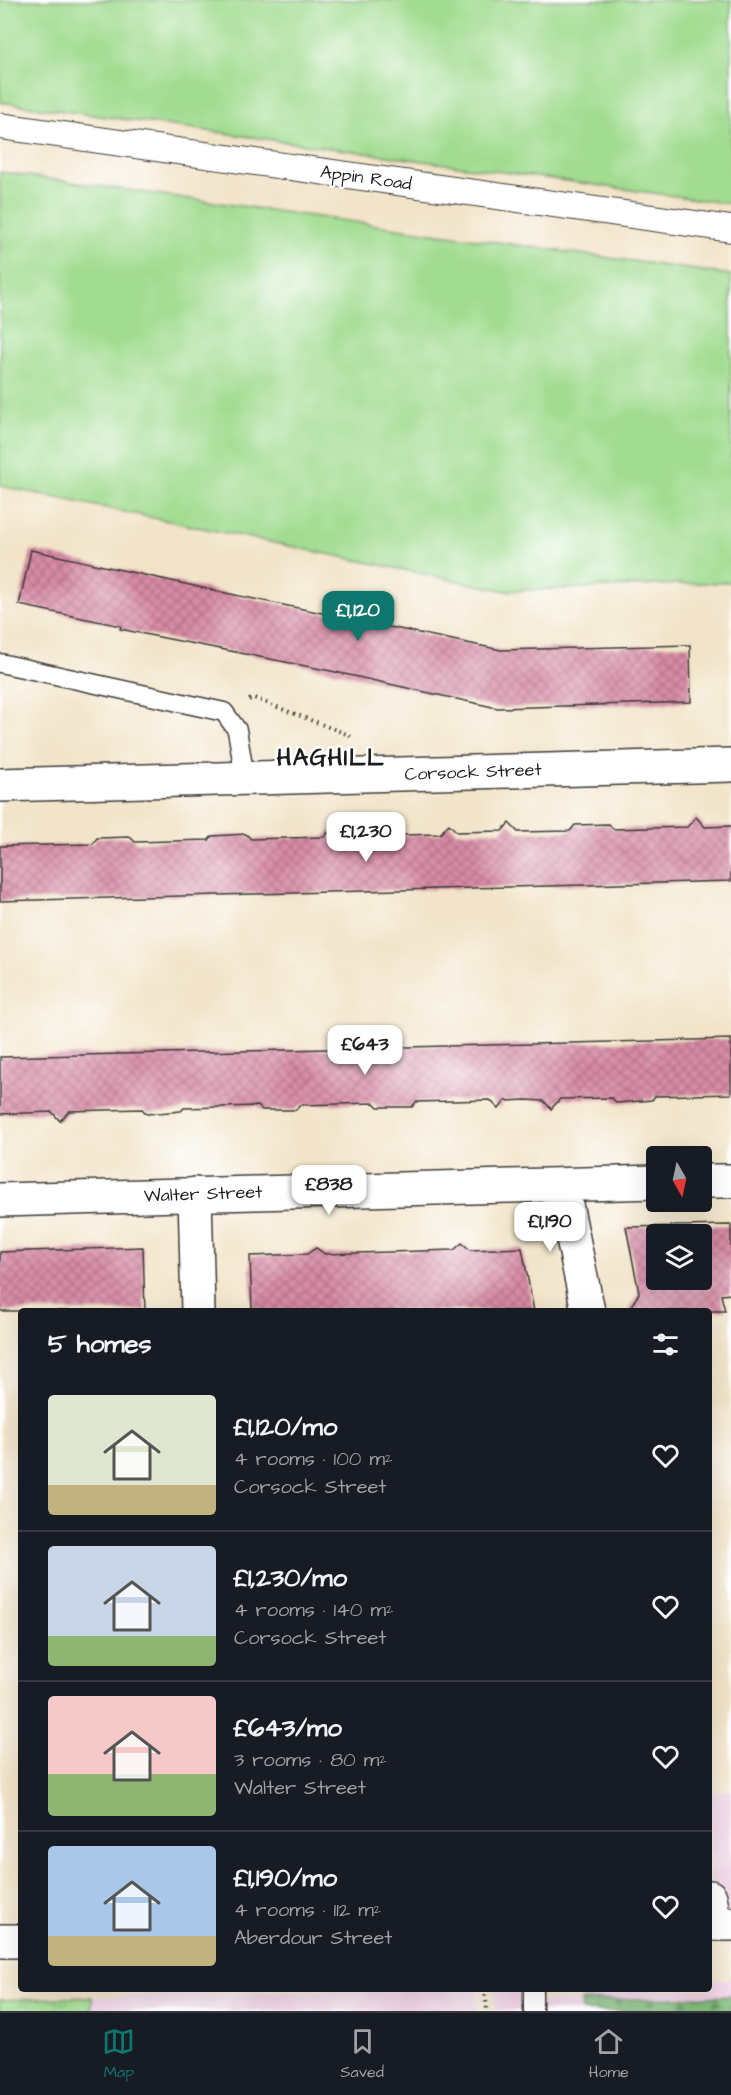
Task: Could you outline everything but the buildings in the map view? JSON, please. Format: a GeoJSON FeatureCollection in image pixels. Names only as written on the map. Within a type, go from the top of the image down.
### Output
{"type":"FeatureCollection","features":[{"type":"Feature","properties":{"kind":"street","name":"Appin Road"},"geometry":{"type":"LineString","coordinates":[[0,126],[731,229]]}},
{"type":"Feature","properties":{"kind":"street","name":"Corsock Street"},"geometry":{"type":"LineString","coordinates":[[0,785],[731,765]]}},
{"type":"Feature","properties":{"kind":"street"},"geometry":{"type":"LineString","coordinates":[[712,1181],[731,1180]]}},
{"type":"Feature","properties":{"kind":"street","name":"Walter Street"},"geometry":{"type":"LineString","coordinates":[[0,1200],[646,1182]]}},
{"type":"Feature","properties":{"kind":"street"},"geometry":{"type":"LineString","coordinates":[[562,1185],[587,1308]]}},
{"type":"Feature","properties":{"kind":"street"},"geometry":{"type":"LineString","coordinates":[[195,1194],[198,1308]]}},
{"type":"Feature","properties":{"kind":"street"},"geometry":{"type":"LineString","coordinates":[[0,1941],[18,1941]]}},
{"type":"Feature","properties":{"kind":"lane"},"geometry":{"type":"LineString","coordinates":[[0,663],[224,712],[237,730],[245,778]]}},
{"type":"Feature","properties":{"kind":"lane"},"geometry":{"type":"LineString","coordinates":[[533,1992],[533,2011]]}},
{"type":"Feature","properties":{"kind":"path"},"geometry":{"type":"LineString","coordinates":[[224,712],[254,698],[349,735],[381,774]]}},
{"type":"Feature","properties":{"kind":"path"},"geometry":{"type":"LineString","coordinates":[[486,1992],[487,2011]]}},
{"type":"Feature","properties":{"kind":"shaded area"},"geometry":{"type":"Polygon","coordinates":[[[731,1790],[731,1924],[712,1925],[712,1792],[731,1790]]]}},
{"type":"Feature","properties":{"kind":"shaded area"},"geometry":{"type":"Polygon","coordinates":[[[712,1979],[731,1979],[731,2011],[496,2011],[494,1992],[518,1992],[522,2001],[580,2001],[580,1992],[712,1992],[712,1979]]]}},
{"type":"Feature","properties":{"kind":"shaded area"},"geometry":{"type":"Polygon","coordinates":[[[284,1992],[477,1992],[478,2011],[92,2011],[92,1997],[284,1992]]]}},
{"type":"Feature","properties":{"kind":"green space"},"geometry":{"type":"Polygon","coordinates":[[[0,0],[731,0],[731,204],[0,102],[0,0]]]}},
{"type":"Feature","properties":{"kind":"green space"},"geometry":{"type":"Polygon","coordinates":[[[0,172],[731,275],[731,582],[506,591],[0,486],[0,172]]]}},
{"type":"Feature","properties":{"kind":"green space"},"geometry":{"type":"Polygon","coordinates":[[[731,1996],[731,2011],[582,2011],[581,2001],[731,1996]]]}},
{"type":"Feature","properties":{"kind":"green space"},"geometry":{"type":"Polygon","coordinates":[[[92,1997],[92,2011],[0,2011],[0,2000],[92,1997]]]}},
{"type":"Feature","properties":{"kind":"district","name":"HAGHILL"},"geometry":{"type":"Point","coordinates":[331,758]}}]}
